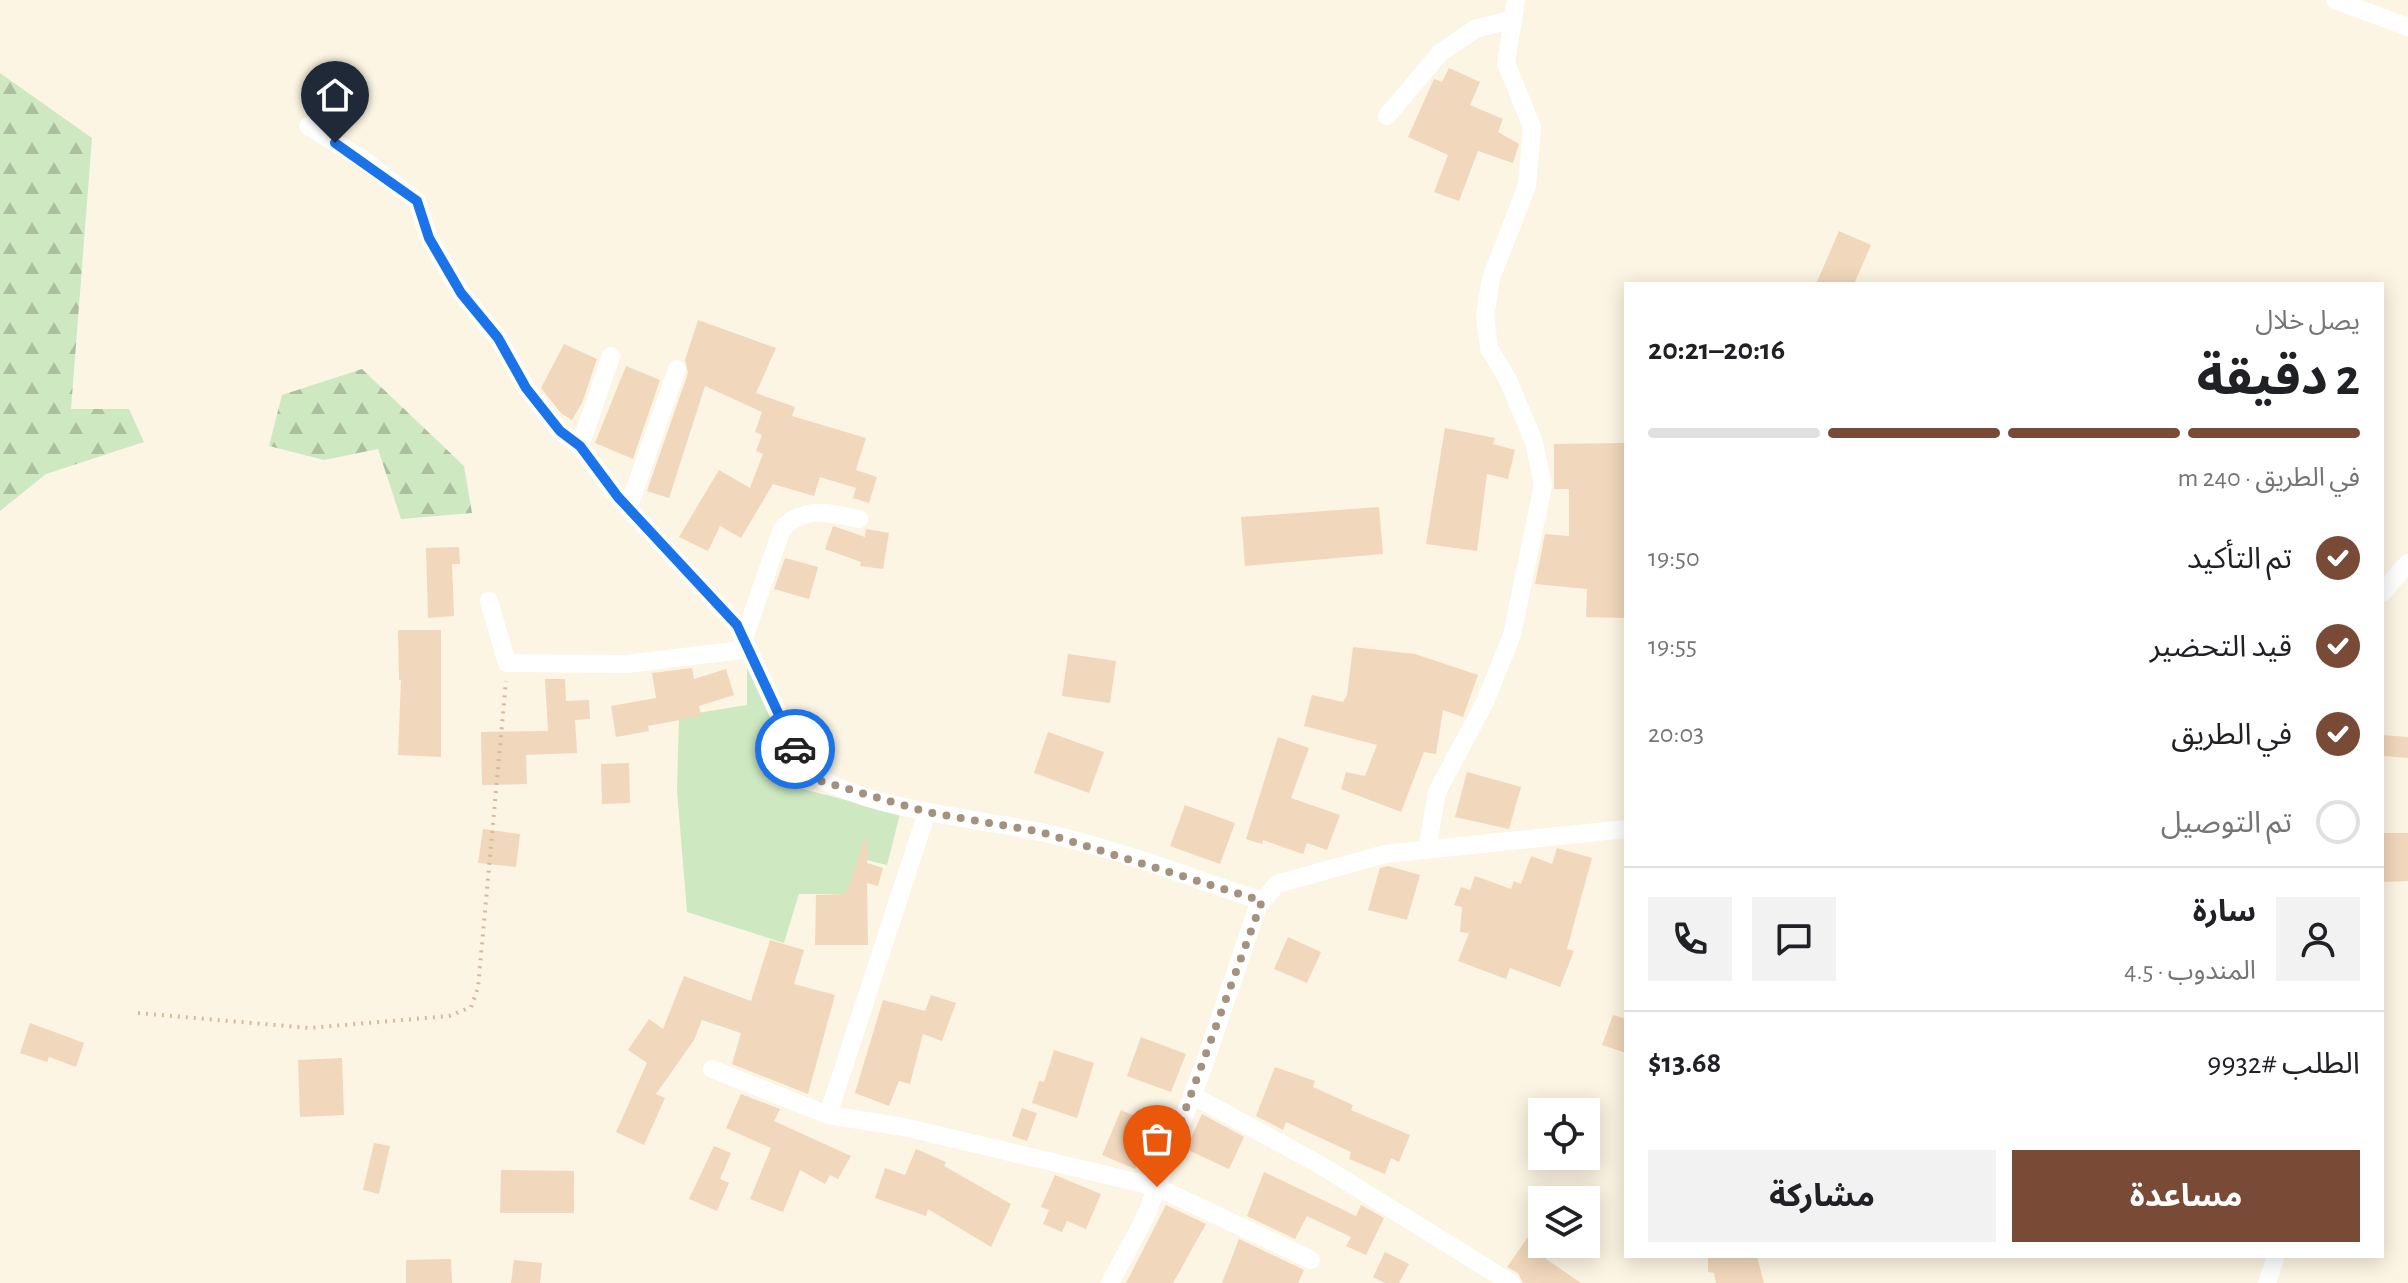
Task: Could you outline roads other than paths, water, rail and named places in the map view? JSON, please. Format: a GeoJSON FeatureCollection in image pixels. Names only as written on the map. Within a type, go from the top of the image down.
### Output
{"type":"FeatureCollection","features":[{"type":"Feature","properties":{"kind":"street"},"geometry":{"type":"LineString","coordinates":[[1427,850],[1437,792],[1485,702],[1512,635],[1543,485],[1534,442],[1508,380],[1489,348],[1485,316],[1491,278],[1527,186],[1532,127],[1506,63],[1516,0]]}},
{"type":"Feature","properties":{"kind":"street"},"geometry":{"type":"LineString","coordinates":[[2335,0],[2408,27]]}},
{"type":"Feature","properties":{"kind":"street"},"geometry":{"type":"LineString","coordinates":[[1387,116],[1440,53],[1475,29],[1511,20]]}},
{"type":"Feature","properties":{"kind":"street"},"geometry":{"type":"LineString","coordinates":[[308,126],[362,159],[417,201],[429,238],[461,293],[498,338],[526,388],[560,431],[580,446],[629,506],[737,625],[802,764],[817,780],[927,812],[1041,832],[1262,901]]}},
{"type":"Feature","properties":{"kind":"street"},"geometry":{"type":"LineString","coordinates":[[580,446],[611,356]]}},
{"type":"Feature","properties":{"kind":"street"},"geometry":{"type":"LineString","coordinates":[[629,506],[677,369]]}},
{"type":"Feature","properties":{"kind":"street"},"geometry":{"type":"LineString","coordinates":[[746,643],[782,529],[791,520],[817,510],[859,519]]}},
{"type":"Feature","properties":{"kind":"street"},"geometry":{"type":"LineString","coordinates":[[2384,591],[2408,563]]}},
{"type":"Feature","properties":{"kind":"street"},"geometry":{"type":"LineString","coordinates":[[489,601],[507,663],[627,664],[746,643]]}},
{"type":"Feature","properties":{"kind":"street"},"geometry":{"type":"LineString","coordinates":[[828,1115],[927,812]]}},
{"type":"Feature","properties":{"kind":"street"},"geometry":{"type":"LineString","coordinates":[[1110,1283],[1157,1187],[1262,901],[1277,884],[1385,854],[1624,829]]}},
{"type":"Feature","properties":{"kind":"street"},"geometry":{"type":"LineString","coordinates":[[712,1069],[828,1115],[904,1127],[1157,1187],[1311,1260]]}},
{"type":"Feature","properties":{"kind":"street"},"geometry":{"type":"LineString","coordinates":[[1192,1095],[1322,1166],[1511,1283]]}},
{"type":"Feature","properties":{"kind":"street"},"geometry":{"type":"LineString","coordinates":[[2267,1283],[2275,1258]]}}]}
